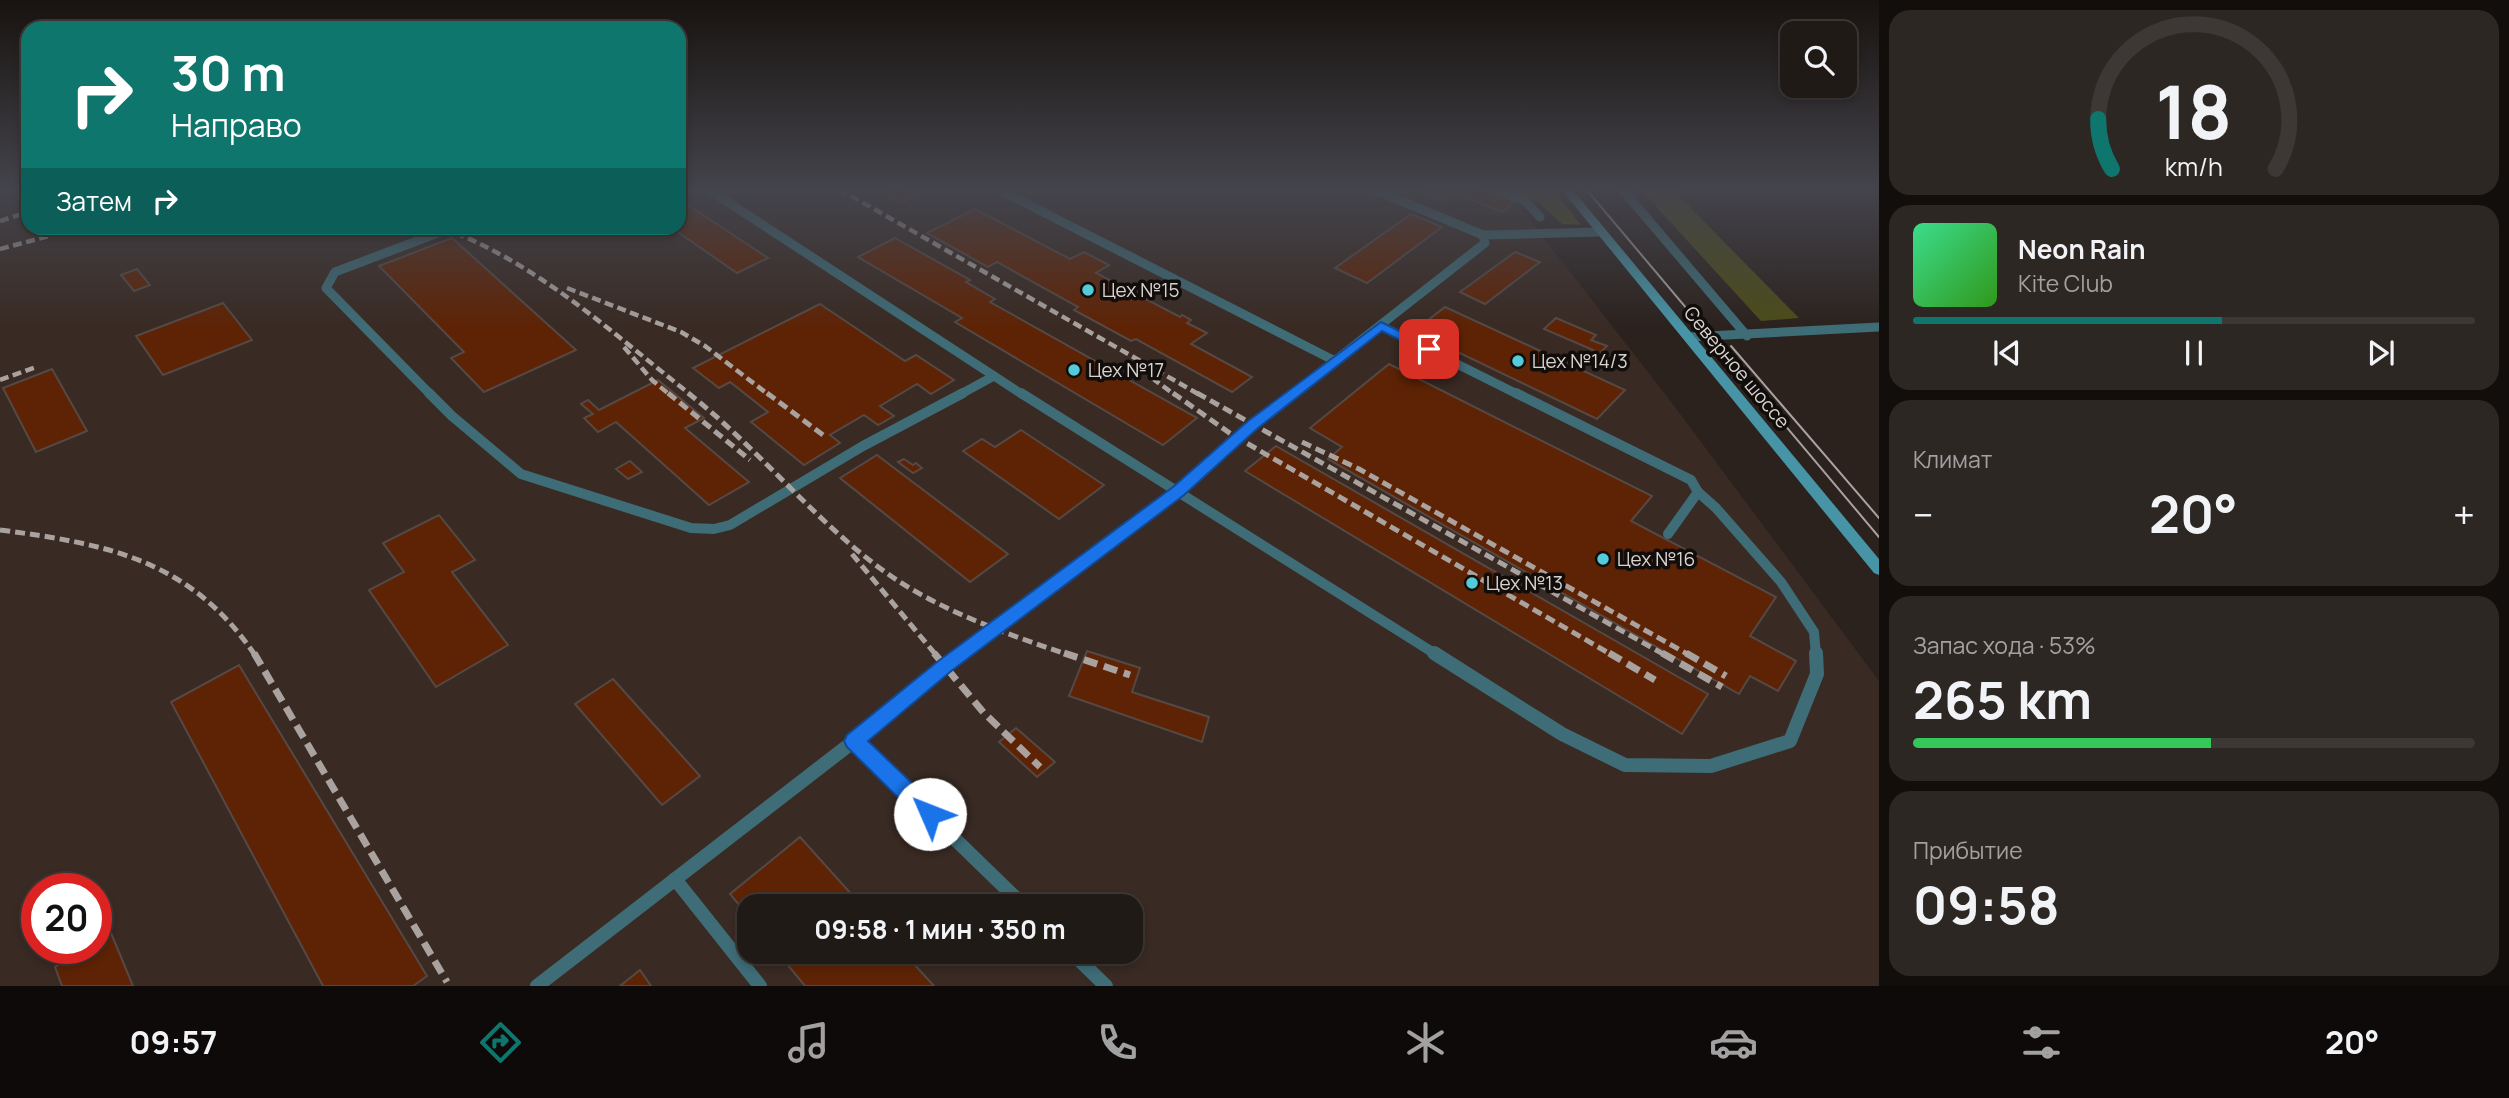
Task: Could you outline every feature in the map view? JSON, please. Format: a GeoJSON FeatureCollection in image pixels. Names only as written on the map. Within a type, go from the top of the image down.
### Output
{"type":"FeatureCollection","features":[{"type":"Feature","properties":{"kind":"main road","name":"Северное шоссе"},"geometry":{"type":"LineString","coordinates":[[1603,235],[1879,569]]}},
{"type":"Feature","properties":{"kind":"lane"},"geometry":{"type":"LineString","coordinates":[[433,235],[335,272],[326,288],[452,416],[521,474],[691,528],[714,529],[730,525],[863,446],[994,376]]}},
{"type":"Feature","properties":{"kind":"lane"},"geometry":{"type":"LineString","coordinates":[[778,235],[994,376],[1562,734],[1625,765],[1711,766],[1790,741],[1817,674],[1814,632],[1781,582],[1716,508],[1698,492],[1691,480],[1381,326]]}},
{"type":"Feature","properties":{"kind":"lane"},"geometry":{"type":"LineString","coordinates":[[1088,235],[1335,361]]}},
{"type":"Feature","properties":{"kind":"lane"},"geometry":{"type":"LineString","coordinates":[[537,986],[854,741],[943,667],[1179,491],[1253,424],[1485,243],[1483,235]]}},
{"type":"Feature","properties":{"kind":"lane"},"geometry":{"type":"LineString","coordinates":[[1661,235],[1747,336]]}},
{"type":"Feature","properties":{"kind":"lane"},"geometry":{"type":"LineString","coordinates":[[1688,337],[1879,327]]}},
{"type":"Feature","properties":{"kind":"lane"},"geometry":{"type":"LineString","coordinates":[[1668,534],[1698,492]]}},
{"type":"Feature","properties":{"kind":"lane"},"geometry":{"type":"LineString","coordinates":[[854,741],[1012,894]]}},
{"type":"Feature","properties":{"kind":"lane"},"geometry":{"type":"LineString","coordinates":[[675,879],[760,986]]}},
{"type":"Feature","properties":{"kind":"lane"},"geometry":{"type":"LineString","coordinates":[[1083,964],[1106,986]]}},
{"type":"Feature","properties":{"kind":"shaded area"},"geometry":{"type":"Polygon","coordinates":[[[0,235],[1542,235],[1675,407],[1879,681],[1879,986],[0,986],[0,235]]]}},
{"type":"Feature","properties":{"kind":"shaded area"},"geometry":{"type":"Polygon","coordinates":[[[1682,235],[1717,235],[1799,318],[1761,321],[1682,235]]]}},
{"type":"Feature","properties":{"kind":"building"},"geometry":{"type":"Polygon","coordinates":[[[682,235],[733,235],[768,258],[737,273],[682,235]]]}},
{"type":"Feature","properties":{"kind":"building","name":"Цех №15"},"geometry":{"type":"Polygon","coordinates":[[[931,235],[1024,235],[1070,259],[1084,252],[1109,265],[1096,273],[1180,317],[1182,315],[1191,320],[1187,323],[1207,333],[1191,344],[1252,377],[1232,392],[1136,339],[1131,341],[1074,310],[1078,307],[997,262],[988,267],[931,235]]]}},
{"type":"Feature","properties":{"kind":"building"},"geometry":{"type":"Polygon","coordinates":[[[1381,235],[1431,235],[1367,283],[1335,268],[1381,235]]]}},
{"type":"Feature","properties":{"kind":"building"},"geometry":{"type":"Polygon","coordinates":[[[452,238],[576,350],[484,392],[451,358],[464,352],[379,266],[452,238]]]}},
{"type":"Feature","properties":{"kind":"building","name":"Цех №17"},"geometry":{"type":"Polygon","coordinates":[[[895,238],[970,280],[966,282],[995,299],[990,302],[1197,418],[1163,445],[955,322],[962,318],[858,257],[895,238]]]}},
{"type":"Feature","properties":{"kind":"building"},"geometry":{"type":"Polygon","coordinates":[[[1515,252],[1540,262],[1485,304],[1460,292],[1515,252]]]}},
{"type":"Feature","properties":{"kind":"building"},"geometry":{"type":"Polygon","coordinates":[[[137,269],[150,285],[134,291],[121,275],[137,269]]]}},
{"type":"Feature","properties":{"kind":"building"},"geometry":{"type":"Polygon","coordinates":[[[223,303],[252,340],[163,375],[136,336],[223,303]]]}},
{"type":"Feature","properties":{"kind":"building"},"geometry":{"type":"Polygon","coordinates":[[[820,304],[905,361],[916,355],[954,380],[931,394],[917,384],[880,406],[894,416],[878,425],[864,415],[830,435],[840,443],[804,465],[751,422],[768,412],[730,382],[719,388],[693,368],[820,304]]]}},
{"type":"Feature","properties":{"kind":"building","name":"Цех №14/3"},"geometry":{"type":"Polygon","coordinates":[[[1445,307],[1625,390],[1597,419],[1414,331],[1445,307]]]}},
{"type":"Feature","properties":{"kind":"building"},"geometry":{"type":"Polygon","coordinates":[[[1556,318],[1596,335],[1591,340],[1607,346],[1600,353],[1544,329],[1556,318]]]}},
{"type":"Feature","properties":{"kind":"building","name":"Цех №16"},"geometry":{"type":"Polygon","coordinates":[[[1389,364],[1652,496],[1631,521],[1776,597],[1750,636],[1796,661],[1778,691],[1750,676],[1739,694],[1328,459],[1342,447],[1310,428],[1389,364]]]}},
{"type":"Feature","properties":{"kind":"building"},"geometry":{"type":"Polygon","coordinates":[[[52,369],[87,431],[36,452],[3,388],[52,369]]]}},
{"type":"Feature","properties":{"kind":"building"},"geometry":{"type":"Polygon","coordinates":[[[658,380],[704,418],[685,428],[749,482],[709,505],[616,422],[598,432],[584,418],[593,414],[581,404],[588,400],[599,410],[658,380]]]}},
{"type":"Feature","properties":{"kind":"building"},"geometry":{"type":"Polygon","coordinates":[[[1021,430],[1104,485],[1059,519],[963,451],[982,439],[995,447],[1021,430]]]}},
{"type":"Feature","properties":{"kind":"building","name":"Цех №13"},"geometry":{"type":"Polygon","coordinates":[[[1276,446],[1708,694],[1682,734],[1245,471],[1276,446]]]}},
{"type":"Feature","properties":{"kind":"building"},"geometry":{"type":"Polygon","coordinates":[[[877,455],[1008,554],[970,582],[840,478],[877,455]]]}},
{"type":"Feature","properties":{"kind":"building"},"geometry":{"type":"Polygon","coordinates":[[[904,459],[922,468],[913,473],[898,462],[904,459]]]}},
{"type":"Feature","properties":{"kind":"building"},"geometry":{"type":"Polygon","coordinates":[[[630,461],[642,472],[628,479],[616,469],[630,461]]]}},
{"type":"Feature","properties":{"kind":"building"},"geometry":{"type":"Polygon","coordinates":[[[439,515],[475,560],[452,572],[508,645],[436,687],[369,590],[404,572],[383,543],[439,515]]]}},
{"type":"Feature","properties":{"kind":"building"},"geometry":{"type":"Polygon","coordinates":[[[1087,651],[1140,668],[1132,692],[1209,717],[1202,742],[1069,696],[1087,651]]]}},
{"type":"Feature","properties":{"kind":"building"},"geometry":{"type":"Polygon","coordinates":[[[239,665],[427,976],[413,986],[323,986],[171,702],[239,665]]]}},
{"type":"Feature","properties":{"kind":"building"},"geometry":{"type":"Polygon","coordinates":[[[613,679],[700,776],[662,805],[575,704],[613,679]]]}},
{"type":"Feature","properties":{"kind":"building"},"geometry":{"type":"Polygon","coordinates":[[[1016,728],[1055,762],[1037,777],[999,742],[1016,728]]]}},
{"type":"Feature","properties":{"kind":"building"},"geometry":{"type":"Polygon","coordinates":[[[800,837],[851,894],[737,894],[737,902],[730,894],[800,837]]]}},
{"type":"Feature","properties":{"kind":"building"},"geometry":{"type":"Polygon","coordinates":[[[112,935],[133,986],[62,986],[55,967],[60,964],[112,964],[112,935]]]}},
{"type":"Feature","properties":{"kind":"building"},"geometry":{"type":"Polygon","coordinates":[[[787,964],[914,964],[934,986],[805,986],[787,964]]]}},
{"type":"Feature","properties":{"kind":"building"},"geometry":{"type":"Polygon","coordinates":[[[640,970],[651,986],[620,986],[640,970]]]}},
{"type":"Feature","properties":{"kind":"tram line"},"geometry":{"type":"LineString","coordinates":[[1625,235],[1879,537]]}},
{"type":"Feature","properties":{"kind":"tram line"},"geometry":{"type":"LineString","coordinates":[[1731,346],[1879,518]]}},
{"type":"Feature","properties":{"kind":"railway"},"geometry":{"type":"LineString","coordinates":[[0,249],[53,235]]}},
{"type":"Feature","properties":{"kind":"railway"},"geometry":{"type":"LineString","coordinates":[[459,235],[511,260],[543,280],[691,395]]}},
{"type":"Feature","properties":{"kind":"railway"},"geometry":{"type":"LineString","coordinates":[[920,235],[1200,395]]}},
{"type":"Feature","properties":{"kind":"railway"},"geometry":{"type":"LineString","coordinates":[[567,288],[681,332],[705,346],[769,395]]}},
{"type":"Feature","properties":{"kind":"railway"},"geometry":{"type":"LineString","coordinates":[[624,347],[652,380],[670,395]]}},
{"type":"Feature","properties":{"kind":"railway"},"geometry":{"type":"LineString","coordinates":[[0,380],[36,367]]}},
{"type":"Feature","properties":{"kind":"railway"},"geometry":{"type":"LineString","coordinates":[[1152,378],[1175,395]]}},
{"type":"Feature","properties":{"kind":"railway"},"geometry":{"type":"LineString","coordinates":[[668,393],[750,460]]}},
{"type":"Feature","properties":{"kind":"railway"},"geometry":{"type":"LineString","coordinates":[[688,393],[855,549],[902,584],[996,629],[1069,655]]}},
{"type":"Feature","properties":{"kind":"railway"},"geometry":{"type":"LineString","coordinates":[[767,393],[823,435]]}},
{"type":"Feature","properties":{"kind":"railway"},"geometry":{"type":"LineString","coordinates":[[1173,393],[1231,434],[1612,655]]}},
{"type":"Feature","properties":{"kind":"railway"},"geometry":{"type":"LineString","coordinates":[[1197,393],[1665,655]]}},
{"type":"Feature","properties":{"kind":"railway"},"geometry":{"type":"LineString","coordinates":[[1302,442],[1359,469],[1689,655]]}},
{"type":"Feature","properties":{"kind":"railway"},"geometry":{"type":"LineString","coordinates":[[0,530],[76,542],[144,562],[174,577],[203,597],[230,623],[255,655]]}},
{"type":"Feature","properties":{"kind":"railway"},"geometry":{"type":"LineString","coordinates":[[852,554],[936,655]]}},
{"type":"Feature","properties":{"kind":"railway"},"geometry":{"type":"LineString","coordinates":[[254,653],[447,982]]}},
{"type":"Feature","properties":{"kind":"railway"},"geometry":{"type":"LineString","coordinates":[[934,653],[984,713],[1040,767]]}},
{"type":"Feature","properties":{"kind":"railway"},"geometry":{"type":"LineString","coordinates":[[1064,653],[1130,675]]}},
{"type":"Feature","properties":{"kind":"railway"},"geometry":{"type":"LineString","coordinates":[[1609,653],[1655,680]]}},
{"type":"Feature","properties":{"kind":"railway"},"geometry":{"type":"LineString","coordinates":[[1662,653],[1722,687]]}},
{"type":"Feature","properties":{"kind":"railway"},"geometry":{"type":"LineString","coordinates":[[1686,653],[1726,676]]}},
{"type":"Feature","properties":{"kind":"place","name":"Цех №15"},"geometry":{"type":"Point","coordinates":[1088,290]}},
{"type":"Feature","properties":{"kind":"place","name":"Цех №14/3"},"geometry":{"type":"Point","coordinates":[1518,361]}},
{"type":"Feature","properties":{"kind":"place","name":"Цех №17"},"geometry":{"type":"Point","coordinates":[1074,370]}},
{"type":"Feature","properties":{"kind":"place","name":"Цех №16"},"geometry":{"type":"Point","coordinates":[1603,559]}},
{"type":"Feature","properties":{"kind":"place","name":"Цех №13"},"geometry":{"type":"Point","coordinates":[1472,583]}},
{"type":"Feature","properties":{"kind":"route"},"geometry":{"type":"LineString","coordinates":[[930,814],[854,741],[943,667],[1179,491],[1253,424],[1381,326],[1429,349]]}}]}
